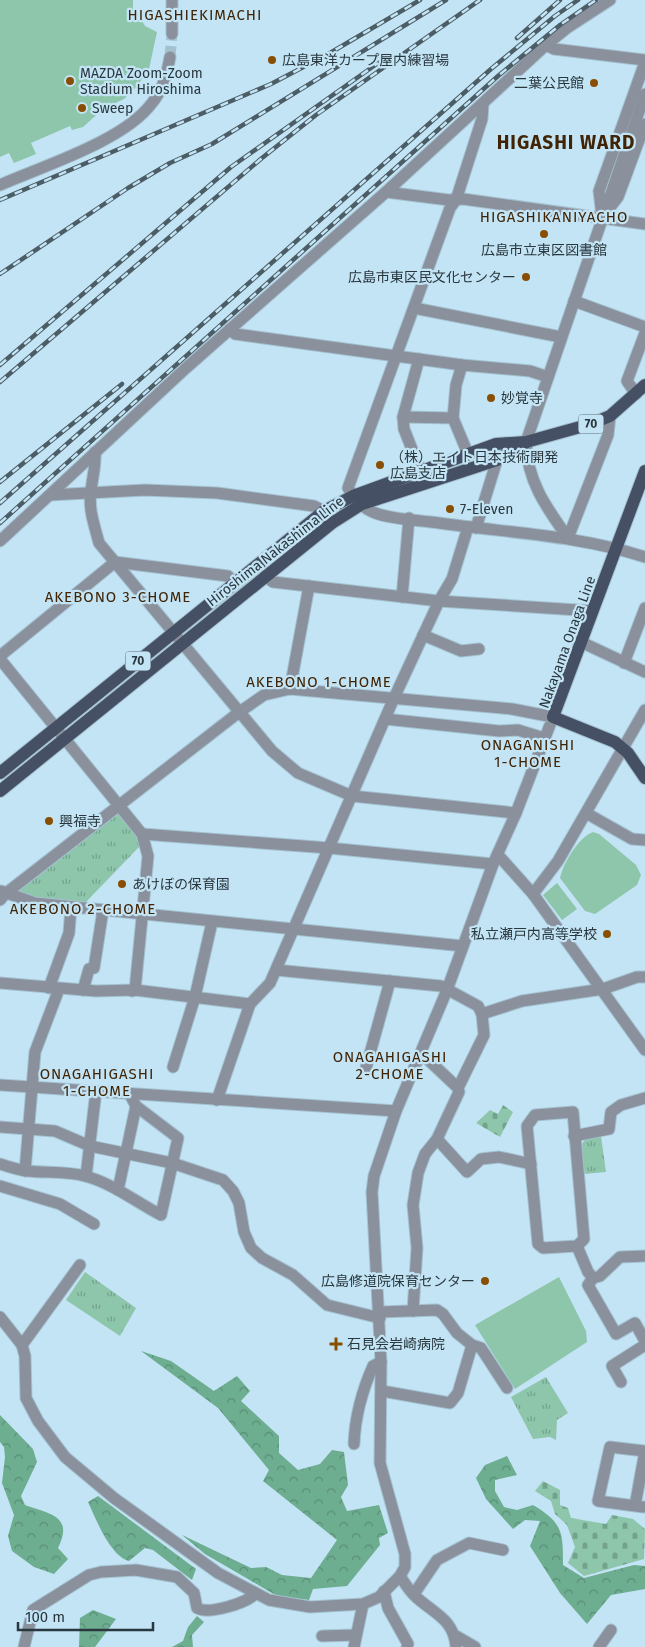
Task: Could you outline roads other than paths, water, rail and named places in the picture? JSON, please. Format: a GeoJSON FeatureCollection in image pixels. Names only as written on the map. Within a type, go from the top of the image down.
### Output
{"type":"FeatureCollection","features":[{"type":"Feature","properties":{"kind":"main road","name":"Hiroshima Nakashima Line"},"geometry":{"type":"LineString","coordinates":[[0,790],[332,523],[357,500],[421,472],[496,444],[526,442],[591,424],[610,416],[640,390]]}},
{"type":"Feature","properties":{"kind":"main road","name":"Hiroshima Nakashima Line"},"geometry":{"type":"LineString","coordinates":[[0,773],[324,511],[497,460],[526,442]]}},
{"type":"Feature","properties":{"kind":"main road","name":"Nakayama Onaga Line"},"geometry":{"type":"LineString","coordinates":[[622,747],[552,717],[645,471]]}},
{"type":"Feature","properties":{"kind":"main road"},"geometry":{"type":"LineString","coordinates":[[622,747],[645,778]]}},
{"type":"Feature","properties":{"kind":"street"},"geometry":{"type":"LineString","coordinates":[[172,0],[172,34]]}},
{"type":"Feature","properties":{"kind":"street"},"geometry":{"type":"LineString","coordinates":[[0,541],[230,329],[386,192],[546,45],[567,28],[610,0]]}},
{"type":"Feature","properties":{"kind":"street"},"geometry":{"type":"LineString","coordinates":[[546,45],[554,49],[645,61],[599,191],[602,217]]}},
{"type":"Feature","properties":{"kind":"street"},"geometry":{"type":"LineString","coordinates":[[0,185],[92,145],[136,120],[146,112],[159,94],[166,76],[170,57]]}},
{"type":"Feature","properties":{"kind":"street"},"geometry":{"type":"LineString","coordinates":[[568,538],[540,499],[526,460],[526,442],[645,94]]}},
{"type":"Feature","properties":{"kind":"street"},"geometry":{"type":"LineString","coordinates":[[483,104],[482,119],[456,200],[450,208],[348,488],[357,500],[378,514],[472,528],[568,538],[617,548],[645,557]]}},
{"type":"Feature","properties":{"kind":"street"},"geometry":{"type":"LineString","coordinates":[[602,217],[618,198],[645,124]]}},
{"type":"Feature","properties":{"kind":"street"},"geometry":{"type":"LineString","coordinates":[[386,192],[398,196],[456,200],[580,216],[602,217],[645,224]]}},
{"type":"Feature","properties":{"kind":"street"},"geometry":{"type":"LineString","coordinates":[[574,301],[645,327]]}},
{"type":"Feature","properties":{"kind":"street"},"geometry":{"type":"LineString","coordinates":[[414,308],[561,337]]}},
{"type":"Feature","properties":{"kind":"street"},"geometry":{"type":"LineString","coordinates":[[230,329],[235,334],[462,365],[530,371],[548,377]]}},
{"type":"Feature","properties":{"kind":"street"},"geometry":{"type":"LineString","coordinates":[[640,390],[627,381],[645,333]]}},
{"type":"Feature","properties":{"kind":"street"},"geometry":{"type":"LineString","coordinates":[[420,359],[403,416],[404,429],[421,472]]}},
{"type":"Feature","properties":{"kind":"street"},"geometry":{"type":"LineString","coordinates":[[462,365],[456,385],[453,418],[468,454]]}},
{"type":"Feature","properties":{"kind":"street"},"geometry":{"type":"LineString","coordinates":[[403,416],[453,418]]}},
{"type":"Feature","properties":{"kind":"street"},"geometry":{"type":"LineString","coordinates":[[568,538],[608,435],[610,416]]}},
{"type":"Feature","properties":{"kind":"street"},"geometry":{"type":"LineString","coordinates":[[96,452],[96,467],[90,493],[92,520],[99,543],[272,751],[298,773],[352,796],[516,814]]}},
{"type":"Feature","properties":{"kind":"street"},"geometry":{"type":"LineString","coordinates":[[217,1100],[250,1004],[262,994],[276,970],[394,698],[439,601],[452,579],[497,460]]}},
{"type":"Feature","properties":{"kind":"street"},"geometry":{"type":"LineString","coordinates":[[50,495],[145,490],[217,492],[314,506],[324,511],[332,523]]}},
{"type":"Feature","properties":{"kind":"street"},"geometry":{"type":"LineString","coordinates":[[402,597],[409,518]]}},
{"type":"Feature","properties":{"kind":"street"},"geometry":{"type":"LineString","coordinates":[[135,990],[148,856],[142,834],[0,658],[115,562],[228,576],[235,583]]}},
{"type":"Feature","properties":{"kind":"street"},"geometry":{"type":"LineString","coordinates":[[265,576],[271,582],[439,601],[593,611]]}},
{"type":"Feature","properties":{"kind":"street"},"geometry":{"type":"LineString","coordinates":[[290,689],[308,586]]}},
{"type":"Feature","properties":{"kind":"street"},"geometry":{"type":"LineString","coordinates":[[624,663],[645,608]]}},
{"type":"Feature","properties":{"kind":"street"},"geometry":{"type":"LineString","coordinates":[[423,635],[461,651],[479,649]]}},
{"type":"Feature","properties":{"kind":"street"},"geometry":{"type":"LineString","coordinates":[[581,642],[645,672]]}},
{"type":"Feature","properties":{"kind":"street"},"geometry":{"type":"LineString","coordinates":[[0,1317],[22,1346],[25,1356],[26,1398],[38,1421],[65,1457],[114,1498],[187,1552],[255,1594],[281,1603],[310,1606],[363,1604],[379,1597],[400,1576],[406,1567],[406,1554],[380,1463],[382,1391],[380,1315],[372,1192],[374,1176],[396,1111],[447,990],[552,717],[512,709],[290,689],[264,695],[238,712],[2,895]]}},
{"type":"Feature","properties":{"kind":"street"},"geometry":{"type":"LineString","coordinates":[[533,894],[558,861],[645,710]]}},
{"type":"Feature","properties":{"kind":"street"},"geometry":{"type":"LineString","coordinates":[[385,719],[499,732],[518,730],[544,738]]}},
{"type":"Feature","properties":{"kind":"street"},"geometry":{"type":"LineString","coordinates":[[586,813],[632,839],[645,840]]}},
{"type":"Feature","properties":{"kind":"street"},"geometry":{"type":"LineString","coordinates":[[142,834],[496,860],[533,894],[604,989],[645,1050]]}},
{"type":"Feature","properties":{"kind":"street"},"geometry":{"type":"LineString","coordinates":[[2,895],[35,903],[142,915],[463,946]]}},
{"type":"Feature","properties":{"kind":"street"},"geometry":{"type":"LineString","coordinates":[[25,1171],[35,1052],[69,932],[71,907]]}},
{"type":"Feature","properties":{"kind":"street"},"geometry":{"type":"LineString","coordinates":[[83,990],[89,969],[94,968],[103,910]]}},
{"type":"Feature","properties":{"kind":"street"},"geometry":{"type":"LineString","coordinates":[[173,1067],[195,997],[212,922]]}},
{"type":"Feature","properties":{"kind":"street"},"geometry":{"type":"LineString","coordinates":[[276,970],[441,986],[478,1006],[482,1014],[484,1035],[458,1088],[459,1092],[437,1139],[425,1154],[418,1173],[413,1205],[417,1248],[413,1311]]}},
{"type":"Feature","properties":{"kind":"street"},"geometry":{"type":"LineString","coordinates":[[482,1014],[522,1000],[604,989],[636,977],[645,977]]}},
{"type":"Feature","properties":{"kind":"street"},"geometry":{"type":"LineString","coordinates":[[366,1068],[390,981]]}},
{"type":"Feature","properties":{"kind":"street"},"geometry":{"type":"LineString","coordinates":[[0,983],[83,990],[135,990],[250,1004]]}},
{"type":"Feature","properties":{"kind":"street"},"geometry":{"type":"LineString","coordinates":[[420,1052],[458,1088]]}},
{"type":"Feature","properties":{"kind":"street"},"geometry":{"type":"LineString","coordinates":[[0,1085],[396,1111]]}},
{"type":"Feature","properties":{"kind":"street"},"geometry":{"type":"LineString","coordinates":[[86,1176],[96,1091]]}},
{"type":"Feature","properties":{"kind":"street"},"geometry":{"type":"LineString","coordinates":[[0,1164],[25,1171],[63,1172],[86,1176],[118,1190],[131,1200],[161,1215],[178,1138],[136,1106],[129,1094]]}},
{"type":"Feature","properties":{"kind":"street"},"geometry":{"type":"LineString","coordinates":[[574,1136],[609,1129],[611,1112],[620,1105],[645,1098]]}},
{"type":"Feature","properties":{"kind":"street"},"geometry":{"type":"LineString","coordinates":[[118,1190],[128,1152],[136,1106]]}},
{"type":"Feature","properties":{"kind":"street"},"geometry":{"type":"LineString","coordinates":[[572,1112],[584,1239],[577,1246],[543,1248],[538,1244],[531,1164],[528,1126],[535,1115],[572,1112]]}},
{"type":"Feature","properties":{"kind":"street"},"geometry":{"type":"LineString","coordinates":[[0,1127],[54,1130],[90,1146],[128,1152],[172,1163],[223,1180],[234,1191],[240,1203],[244,1232],[251,1248],[262,1258],[293,1275],[327,1305],[380,1315],[437,1310],[443,1314],[457,1333],[472,1345],[481,1348],[507,1388]]}},
{"type":"Feature","properties":{"kind":"street"},"geometry":{"type":"LineString","coordinates":[[437,1139],[467,1172],[481,1159],[499,1157],[531,1164]]}},
{"type":"Feature","properties":{"kind":"street"},"geometry":{"type":"LineString","coordinates":[[0,1186],[60,1204],[94,1224]]}},
{"type":"Feature","properties":{"kind":"street"},"geometry":{"type":"LineString","coordinates":[[577,1246],[588,1272],[593,1278]]}},
{"type":"Feature","properties":{"kind":"street"},"geometry":{"type":"LineString","coordinates":[[645,1256],[620,1257],[600,1276],[593,1278],[588,1286],[616,1334],[635,1323],[645,1341]]}},
{"type":"Feature","properties":{"kind":"street"},"geometry":{"type":"LineString","coordinates":[[22,1346],[80,1266]]}},
{"type":"Feature","properties":{"kind":"street"},"geometry":{"type":"LineString","coordinates":[[382,1391],[450,1403],[458,1393],[472,1345]]}},
{"type":"Feature","properties":{"kind":"street"},"geometry":{"type":"LineString","coordinates":[[620,1382],[612,1366],[645,1345]]}},
{"type":"Feature","properties":{"kind":"street"},"geometry":{"type":"LineString","coordinates":[[354,1444],[354,1424],[364,1388],[373,1366],[381,1362]]}},
{"type":"Feature","properties":{"kind":"street"},"geometry":{"type":"LineString","coordinates":[[610,1447],[645,1451],[640,1506],[598,1501],[610,1447]]}},
{"type":"Feature","properties":{"kind":"street"},"geometry":{"type":"LineString","coordinates":[[414,1594],[437,1560],[469,1543],[504,1550]]}},
{"type":"Feature","properties":{"kind":"street"},"geometry":{"type":"LineString","coordinates":[[24,1647],[33,1610],[89,1576],[101,1572],[136,1570],[177,1578],[194,1593],[197,1608],[206,1612],[248,1601],[255,1594]]}},
{"type":"Feature","properties":{"kind":"street"},"geometry":{"type":"LineString","coordinates":[[400,1576],[414,1594],[442,1617],[456,1641],[475,1647]]}},
{"type":"Feature","properties":{"kind":"street"},"geometry":{"type":"LineString","coordinates":[[384,1592],[388,1608],[408,1644],[407,1647]]}},
{"type":"Feature","properties":{"kind":"street"},"geometry":{"type":"LineString","coordinates":[[322,1636],[355,1641],[363,1604]]}},
{"type":"Feature","properties":{"kind":"street"},"geometry":{"type":"LineString","coordinates":[[599,1647],[611,1630]]}},
{"type":"Feature","properties":{"kind":"tunnel"},"geometry":{"type":"LineString","coordinates":[[170,57],[172,34]]}},
{"type":"Feature","properties":{"kind":"railway"},"geometry":{"type":"LineString","coordinates":[[0,200],[271,84],[330,53],[420,0]]}},
{"type":"Feature","properties":{"kind":"railway"},"geometry":{"type":"LineString","coordinates":[[0,274],[128,188],[170,163],[212,144],[446,0]]}},
{"type":"Feature","properties":{"kind":"railway"},"geometry":{"type":"LineString","coordinates":[[0,382],[262,158],[316,115],[480,0]]}},
{"type":"Feature","properties":{"kind":"railway"},"geometry":{"type":"LineString","coordinates":[[517,38],[560,0]]}},
{"type":"Feature","properties":{"kind":"railway"},"geometry":{"type":"LineString","coordinates":[[0,503],[491,69],[555,16],[578,0]]}},
{"type":"Feature","properties":{"kind":"railway"},"geometry":{"type":"LineString","coordinates":[[0,523],[498,76],[560,25],[596,0]]}},
{"type":"Feature","properties":{"kind":"railway"},"geometry":{"type":"LineString","coordinates":[[0,365],[231,167],[378,63]]}},
{"type":"Feature","properties":{"kind":"railway"},"geometry":{"type":"LineString","coordinates":[[0,482],[122,384]]}},
{"type":"Feature","properties":{"kind":"place","name":"広島東洋カープ屋内練習場"},"geometry":{"type":"Point","coordinates":[272,60]}},
{"type":"Feature","properties":{"kind":"place","name":"MAZDA Zoom-Zoom Stadium Hiroshima"},"geometry":{"type":"Point","coordinates":[70,81]}},
{"type":"Feature","properties":{"kind":"place","name":"二葉公民館"},"geometry":{"type":"Point","coordinates":[594,83]}},
{"type":"Feature","properties":{"kind":"place","name":"Sweep"},"geometry":{"type":"Point","coordinates":[82,108]}},
{"type":"Feature","properties":{"kind":"place","name":"広島市立東区図書館"},"geometry":{"type":"Point","coordinates":[544,234]}},
{"type":"Feature","properties":{"kind":"place","name":"広島市東区民文化センター"},"geometry":{"type":"Point","coordinates":[526,277]}},
{"type":"Feature","properties":{"kind":"place","name":"妙覚寺"},"geometry":{"type":"Point","coordinates":[491,398]}},
{"type":"Feature","properties":{"kind":"place","name":"（株）エイト日本技術開発 広島支店"},"geometry":{"type":"Point","coordinates":[380,465]}},
{"type":"Feature","properties":{"kind":"place","name":"7-Eleven"},"geometry":{"type":"Point","coordinates":[450,509]}},
{"type":"Feature","properties":{"kind":"place","name":"興福寺"},"geometry":{"type":"Point","coordinates":[49,821]}},
{"type":"Feature","properties":{"kind":"place","name":"あけぼの保育園"},"geometry":{"type":"Point","coordinates":[122,884]}},
{"type":"Feature","properties":{"kind":"place","name":"私立瀬戸内高等学校"},"geometry":{"type":"Point","coordinates":[607,934]}},
{"type":"Feature","properties":{"kind":"place","name":"広島修道院保育センター"},"geometry":{"type":"Point","coordinates":[485,1281]}},
{"type":"Feature","properties":{"kind":"place","name":"石見会岩崎病院"},"geometry":{"type":"Point","coordinates":[336,1344]}},
{"type":"Feature","properties":{"kind":"district","name":"HIGASHIEKIMACHI"},"geometry":{"type":"Point","coordinates":[195,15]}},
{"type":"Feature","properties":{"kind":"district","name":"HIGASHI WARD"},"geometry":{"type":"Point","coordinates":[566,142]}},
{"type":"Feature","properties":{"kind":"district","name":"HIGASHIKANIYACHO"},"geometry":{"type":"Point","coordinates":[554,217]}},
{"type":"Feature","properties":{"kind":"district","name":"AKEBONO 3-CHOME"},"geometry":{"type":"Point","coordinates":[118,597]}},
{"type":"Feature","properties":{"kind":"district","name":"AKEBONO 1-CHOME"},"geometry":{"type":"Point","coordinates":[319,682]}},
{"type":"Feature","properties":{"kind":"district","name":"ONAGANISHI 1-CHOME"},"geometry":{"type":"Point","coordinates":[528,754]}},
{"type":"Feature","properties":{"kind":"district","name":"AKEBONO 2-CHOME"},"geometry":{"type":"Point","coordinates":[83,909]}},
{"type":"Feature","properties":{"kind":"district","name":"ONAGAHIGASHI 2-CHOME"},"geometry":{"type":"Point","coordinates":[390,1066]}},
{"type":"Feature","properties":{"kind":"district","name":"ONAGAHIGASHI 1-CHOME"},"geometry":{"type":"Point","coordinates":[97,1082]}}]}
